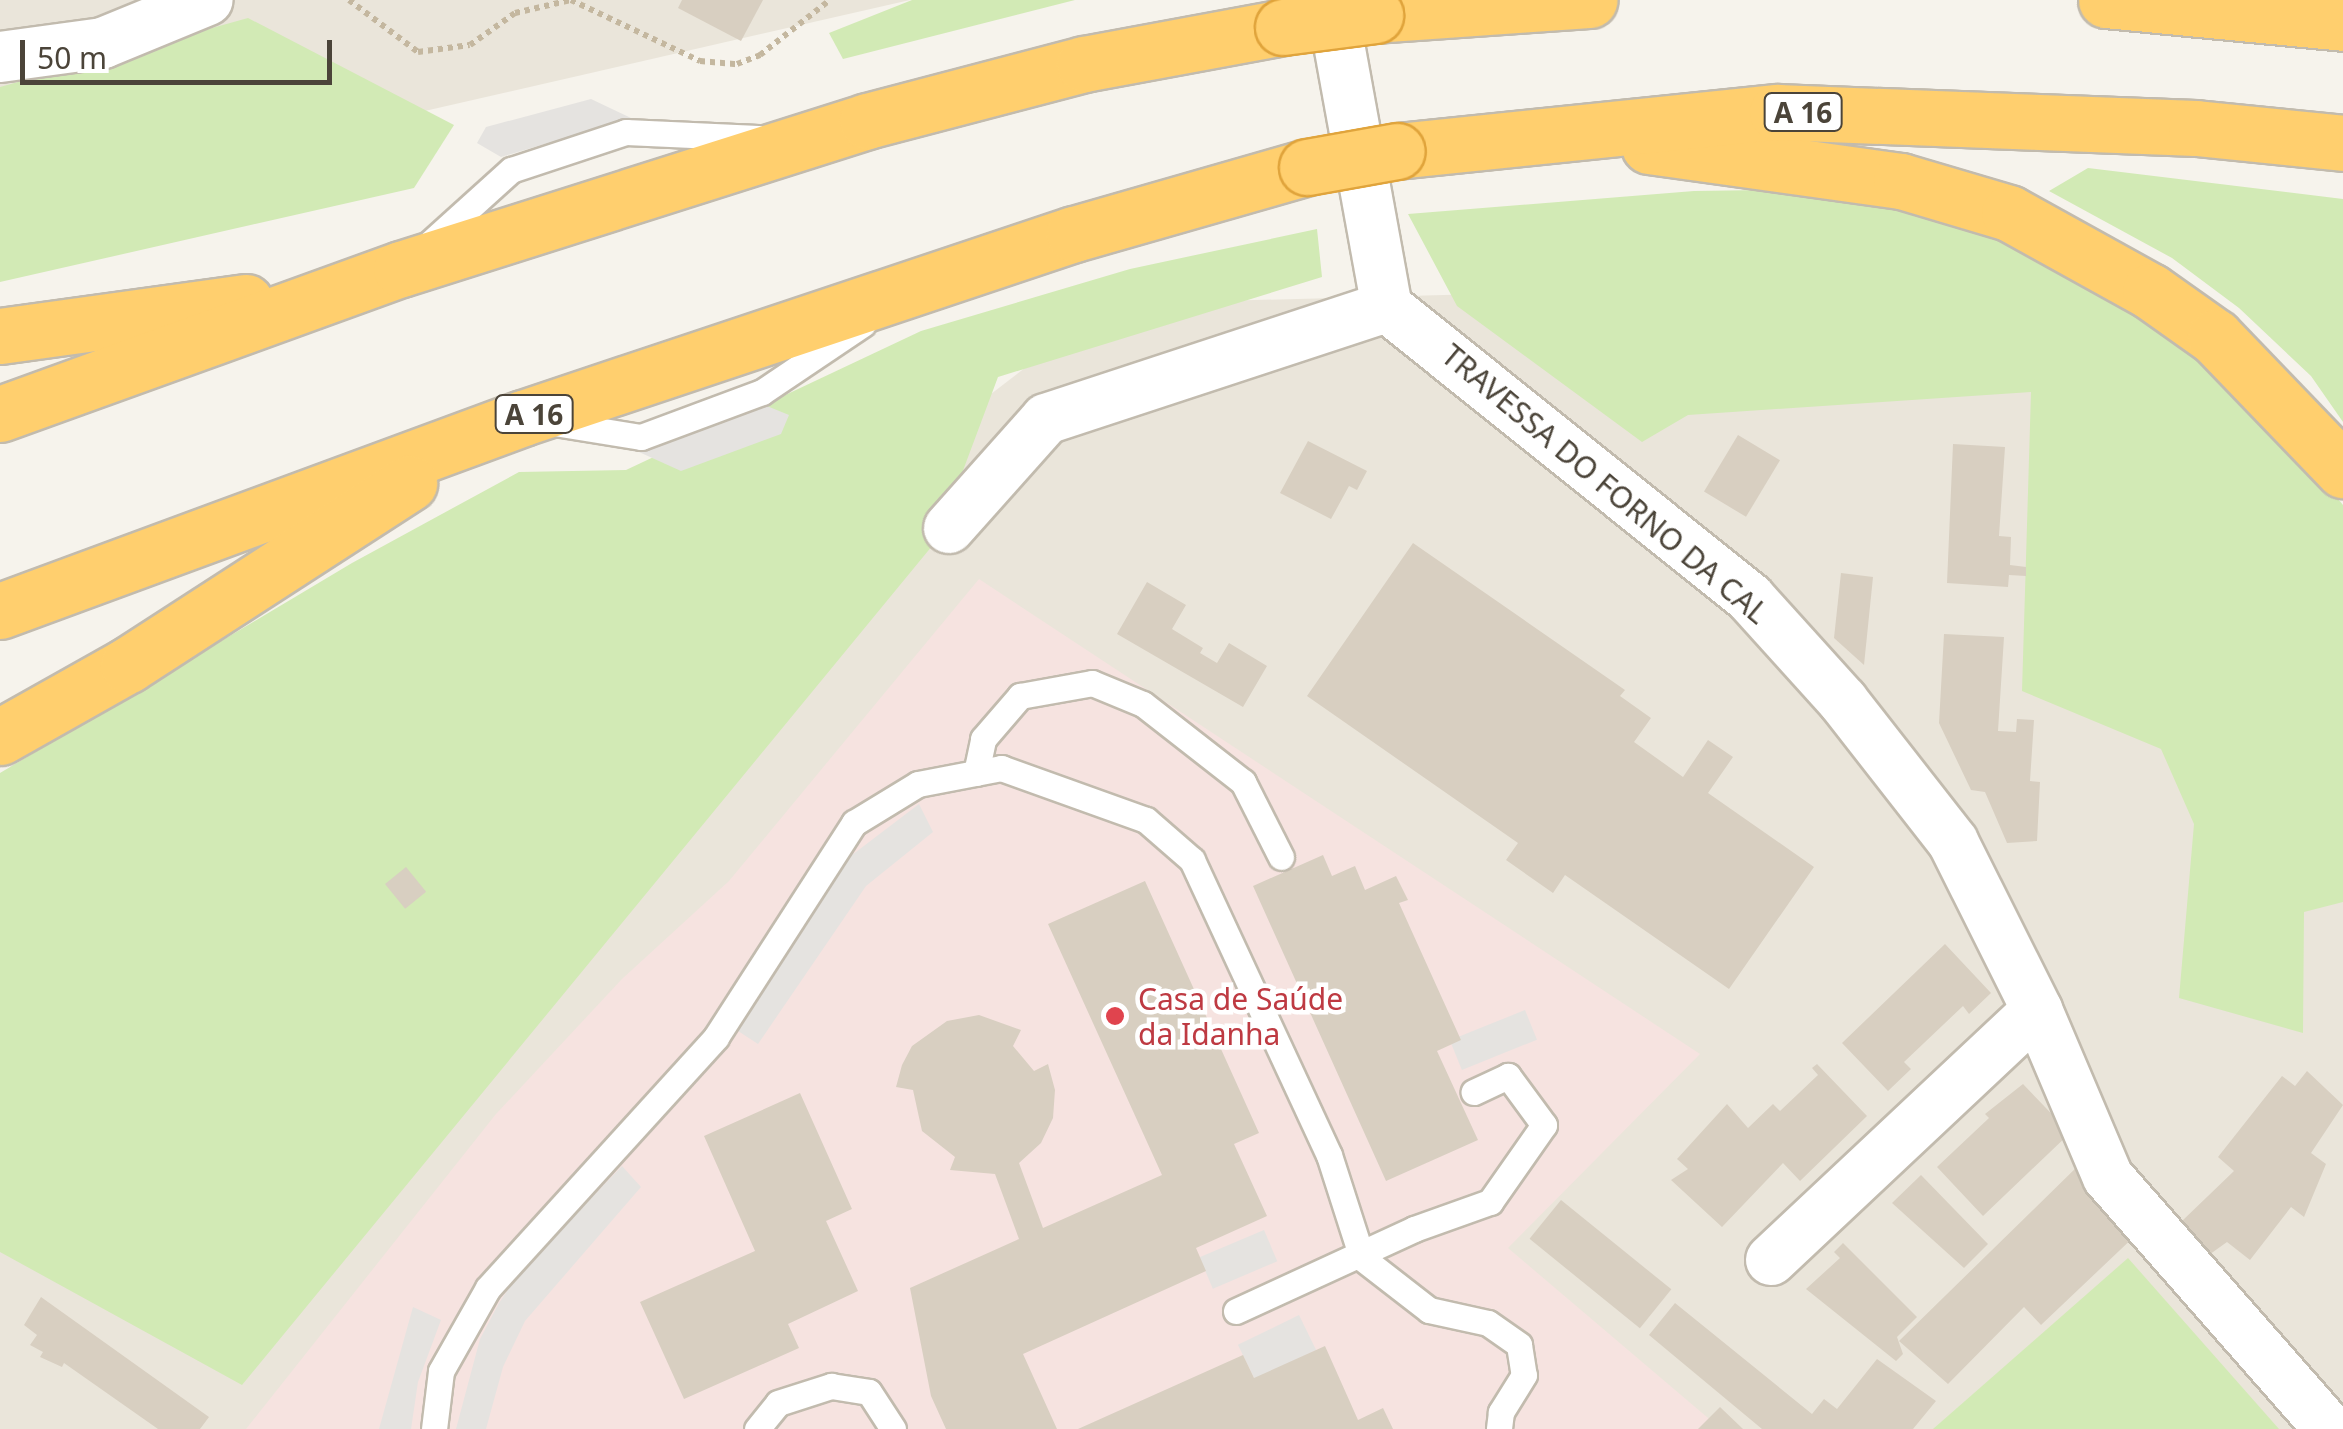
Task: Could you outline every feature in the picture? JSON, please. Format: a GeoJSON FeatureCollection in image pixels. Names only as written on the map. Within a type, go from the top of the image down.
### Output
{"type":"FeatureCollection","features":[{"type":"Feature","properties":{"kind":"highway"},"geometry":{"type":"LineString","coordinates":[[0,414],[401,270],[803,140],[1084,64],[1387,7],[1589,0]]}},
{"type":"Feature","properties":{"kind":"highway"},"geometry":{"type":"LineString","coordinates":[[2106,0],[2343,23]]}},
{"type":"Feature","properties":{"kind":"highway","name":"A 16"},"geometry":{"type":"LineString","coordinates":[[0,610],[508,424],[918,286],[1307,166],[1397,151],[1777,112],[1895,113],[2196,128],[2343,142]]}},
{"type":"Feature","properties":{"kind":"highway"},"geometry":{"type":"LineString","coordinates":[[1552,134],[1902,181],[2010,214],[2150,291],[2215,337],[2343,470]]}},
{"type":"Feature","properties":{"kind":"highway"},"geometry":{"type":"LineString","coordinates":[[0,336],[348,290]]}},
{"type":"Feature","properties":{"kind":"highway"},"geometry":{"type":"LineString","coordinates":[[0,738],[128,665],[508,424]]}},
{"type":"Feature","properties":{"kind":"street"},"geometry":{"type":"LineString","coordinates":[[0,57],[103,42],[187,3]]}},
{"type":"Feature","properties":{"kind":"street"},"geometry":{"type":"LineString","coordinates":[[949,528],[1046,419],[1388,307],[1387,7]]}},
{"type":"Feature","properties":{"kind":"street","name":"TRAVESSA DO FORNO DA CAL"},"geometry":{"type":"LineString","coordinates":[[1388,307],[1750,598],[1843,701],[1953,842],[2037,1010],[2108,1178],[2329,1429]]}},
{"type":"Feature","properties":{"kind":"street"},"geometry":{"type":"LineString","coordinates":[[1771,1260],[2037,1010]]}},
{"type":"Feature","properties":{"kind":"lane"},"geometry":{"type":"LineString","coordinates":[[976,772],[983,739],[1020,696],[1092,683],[1143,704],[1243,782],[1281,857]]}},
{"type":"Feature","properties":{"kind":"lane"},"geometry":{"type":"LineString","coordinates":[[434,1429],[441,1371],[488,1288],[716,1036],[854,823],[918,784],[1001,768],[1086,794],[1146,820],[1192,860],[1328,1155],[1362,1258],[1429,1310],[1488,1323],[1520,1345],[1524,1375],[1501,1412],[1499,1429]]}},
{"type":"Feature","properties":{"kind":"lane"},"geometry":{"type":"LineString","coordinates":[[1236,1311],[1362,1258],[1414,1229],[1490,1202],[1518,1169],[1544,1124],[1508,1076],[1474,1092]]}},
{"type":"Feature","properties":{"kind":"lane"},"geometry":{"type":"LineString","coordinates":[[756,1429],[778,1403],[832,1386],[869,1392],[893,1429]]}},
{"type":"Feature","properties":{"kind":"path"},"geometry":{"type":"LineString","coordinates":[[349,0],[418,52],[470,46],[515,12],[572,0],[700,61],[737,64],[760,56],[830,0]]}},
{"type":"Feature","properties":{"kind":"shaded area"},"geometry":{"type":"Polygon","coordinates":[[[0,0],[910,0],[0,208],[0,0]]]}},
{"type":"Feature","properties":{"kind":"shaded area"},"geometry":{"type":"Polygon","coordinates":[[[591,99],[631,118],[501,157],[477,143],[486,127],[591,99]]]}},
{"type":"Feature","properties":{"kind":"shaded area"},"geometry":{"type":"Polygon","coordinates":[[[1777,286],[2034,347],[2343,740],[2343,1429],[0,1429],[0,1156],[1108,304],[1777,286]]]}},
{"type":"Feature","properties":{"kind":"shaded area"},"geometry":{"type":"Polygon","coordinates":[[[762,404],[789,415],[781,434],[681,471],[639,452],[762,404]]]}},
{"type":"Feature","properties":{"kind":"shaded area","name":"Casa de Saúde da Idanha"},"geometry":{"type":"Polygon","coordinates":[[[979,579],[1700,1054],[1508,1248],[1721,1429],[246,1429],[496,1114],[622,979],[729,881],[979,579]]]}},
{"type":"Feature","properties":{"kind":"shaded area"},"geometry":{"type":"Polygon","coordinates":[[[919,804],[933,832],[866,886],[758,1044],[732,1027],[852,855],[919,804]]]}},
{"type":"Feature","properties":{"kind":"shaded area"},"geometry":{"type":"Polygon","coordinates":[[[1525,1010],[1537,1040],[1462,1070],[1450,1040],[1525,1010]]]}},
{"type":"Feature","properties":{"kind":"shaded area"},"geometry":{"type":"Polygon","coordinates":[[[622,1166],[641,1187],[525,1321],[503,1367],[486,1429],[456,1429],[480,1339],[499,1303],[519,1273],[622,1166]]]}},
{"type":"Feature","properties":{"kind":"shaded area"},"geometry":{"type":"Polygon","coordinates":[[[1264,1230],[1277,1261],[1213,1289],[1200,1257],[1264,1230]]]}},
{"type":"Feature","properties":{"kind":"shaded area"},"geometry":{"type":"Polygon","coordinates":[[[413,1307],[441,1320],[418,1382],[411,1429],[379,1429],[413,1307]]]}},
{"type":"Feature","properties":{"kind":"shaded area"},"geometry":{"type":"Polygon","coordinates":[[[1299,1315],[1316,1350],[1255,1380],[1238,1345],[1299,1315]]]}},
{"type":"Feature","properties":{"kind":"green space"},"geometry":{"type":"Polygon","coordinates":[[[912,0],[1075,0],[843,59],[829,33],[912,0]]]}},
{"type":"Feature","properties":{"kind":"green space"},"geometry":{"type":"Polygon","coordinates":[[[248,18],[454,125],[414,188],[0,282],[0,87],[248,18]]]}},
{"type":"Feature","properties":{"kind":"green space"},"geometry":{"type":"Polygon","coordinates":[[[2088,168],[2343,199],[2343,422],[2311,376],[2239,308],[2172,258],[2049,191],[2088,168]]]}},
{"type":"Feature","properties":{"kind":"green space"},"geometry":{"type":"Polygon","coordinates":[[[1841,189],[2009,235],[2161,317],[2253,397],[2343,505],[2343,902],[2304,912],[2303,1033],[2179,998],[2194,824],[2161,749],[2022,691],[2031,392],[1688,415],[1642,442],[1457,306],[1408,214],[1694,191],[1841,189]]]}},
{"type":"Feature","properties":{"kind":"green space"},"geometry":{"type":"Polygon","coordinates":[[[1317,229],[1322,277],[998,377],[937,540],[242,1385],[0,1252],[0,773],[352,563],[519,472],[626,470],[921,331],[1130,269],[1317,229]]]}},
{"type":"Feature","properties":{"kind":"green space"},"geometry":{"type":"Polygon","coordinates":[[[2128,1258],[2279,1429],[1933,1429],[2128,1258]]]}},
{"type":"Feature","properties":{"kind":"building"},"geometry":{"type":"Polygon","coordinates":[[[682,0],[763,0],[741,41],[678,8],[682,0]]]}},
{"type":"Feature","properties":{"kind":"building"},"geometry":{"type":"Polygon","coordinates":[[[1738,435],[1780,460],[1746,517],[1704,492],[1738,435]]]}},
{"type":"Feature","properties":{"kind":"building"},"geometry":{"type":"Polygon","coordinates":[[[1308,441],[1367,471],[1357,490],[1349,486],[1331,519],[1280,493],[1308,441]]]}},
{"type":"Feature","properties":{"kind":"building"},"geometry":{"type":"Polygon","coordinates":[[[1953,444],[2005,447],[1999,536],[2011,537],[2010,565],[2026,567],[2026,576],[2009,575],[2008,587],[1947,583],[1953,444]]]}},
{"type":"Feature","properties":{"kind":"building"},"geometry":{"type":"Polygon","coordinates":[[[1413,543],[1625,690],[1620,696],[1651,718],[1634,742],[1683,777],[1708,740],[1733,757],[1708,793],[1814,867],[1729,989],[1565,875],[1553,893],[1506,860],[1518,843],[1307,696],[1413,543]]]}},
{"type":"Feature","properties":{"kind":"building"},"geometry":{"type":"Polygon","coordinates":[[[1841,573],[1873,577],[1864,665],[1834,638],[1841,573]]]}},
{"type":"Feature","properties":{"kind":"building"},"geometry":{"type":"Polygon","coordinates":[[[1147,582],[1186,605],[1172,629],[1203,648],[1200,653],[1217,663],[1229,643],[1267,666],[1243,707],[1117,634],[1147,582]]]}},
{"type":"Feature","properties":{"kind":"building"},"geometry":{"type":"Polygon","coordinates":[[[1944,634],[2004,637],[1998,731],[2016,732],[2017,719],[2034,720],[2030,781],[2040,782],[2037,841],[2007,843],[1985,792],[1971,790],[1939,723],[1944,634]]]}},
{"type":"Feature","properties":{"kind":"building"},"geometry":{"type":"Polygon","coordinates":[[[1323,855],[1332,876],[1355,866],[1365,890],[1396,876],[1408,900],[1399,903],[1461,1040],[1437,1051],[1478,1140],[1386,1181],[1253,886],[1323,855]]]}},
{"type":"Feature","properties":{"kind":"building"},"geometry":{"type":"Polygon","coordinates":[[[406,867],[426,892],[405,909],[385,884],[406,867]]]}},
{"type":"Feature","properties":{"kind":"building"},"geometry":{"type":"Polygon","coordinates":[[[1145,881],[1259,1133],[1234,1144],[1267,1216],[1196,1248],[1206,1271],[1023,1354],[1057,1429],[946,1429],[931,1396],[910,1288],[1019,1239],[995,1174],[950,1170],[955,1157],[922,1131],[913,1090],[896,1087],[902,1065],[912,1046],[947,1021],[979,1015],[1021,1030],[1013,1046],[1034,1071],[1048,1064],[1055,1090],[1053,1118],[1041,1143],[1019,1163],[1043,1228],[1162,1175],[1048,924],[1145,881]]]}},
{"type":"Feature","properties":{"kind":"building"},"geometry":{"type":"Polygon","coordinates":[[[1945,944],[1991,993],[1969,1014],[1963,1006],[1904,1062],[1911,1069],[1888,1091],[1842,1043],[1945,944]]]}},
{"type":"Feature","properties":{"kind":"building"},"geometry":{"type":"Polygon","coordinates":[[[1817,1064],[1867,1116],[1800,1181],[1783,1163],[1722,1227],[1671,1180],[1688,1169],[1677,1159],[1727,1104],[1748,1128],[1773,1104],[1780,1111],[1818,1075],[1812,1068],[1817,1064]]]}},
{"type":"Feature","properties":{"kind":"building"},"geometry":{"type":"Polygon","coordinates":[[[2307,1071],[2343,1105],[2311,1153],[2326,1164],[2304,1217],[2291,1207],[2250,1260],[2227,1242],[2206,1257],[2182,1221],[2234,1171],[2218,1157],[2282,1076],[2295,1086],[2307,1071]]]}},
{"type":"Feature","properties":{"kind":"building"},"geometry":{"type":"Polygon","coordinates":[[[2023,1084],[2070,1133],[1983,1216],[1937,1167],[1989,1118],[1985,1114],[2023,1084]]]}},
{"type":"Feature","properties":{"kind":"building"},"geometry":{"type":"Polygon","coordinates":[[[800,1093],[852,1209],[826,1221],[858,1291],[788,1324],[799,1348],[684,1399],[640,1302],[755,1251],[704,1136],[800,1093]]]}},
{"type":"Feature","properties":{"kind":"building"},"geometry":{"type":"Polygon","coordinates":[[[2083,1161],[2139,1232],[2041,1325],[2024,1307],[1948,1384],[1899,1341],[2083,1161]]]}},
{"type":"Feature","properties":{"kind":"building"},"geometry":{"type":"Polygon","coordinates":[[[1921,1175],[1988,1244],[1964,1268],[1892,1203],[1921,1175]]]}},
{"type":"Feature","properties":{"kind":"building"},"geometry":{"type":"Polygon","coordinates":[[[1561,1200],[1671,1289],[1640,1328],[1530,1239],[1561,1200]]]}},
{"type":"Feature","properties":{"kind":"building"},"geometry":{"type":"Polygon","coordinates":[[[1843,1243],[1917,1317],[1897,1337],[1903,1354],[1896,1361],[1806,1289],[1840,1258],[1834,1252],[1843,1243]]]}},
{"type":"Feature","properties":{"kind":"building"},"geometry":{"type":"Polygon","coordinates":[[[41,1297],[209,1417],[200,1429],[158,1429],[64,1363],[62,1367],[40,1357],[43,1352],[30,1345],[37,1335],[24,1325],[41,1297]]]}},
{"type":"Feature","properties":{"kind":"building"},"geometry":{"type":"Polygon","coordinates":[[[1675,1303],[1812,1414],[1824,1399],[1837,1409],[1877,1359],[1936,1401],[1913,1429],[1762,1429],[1649,1335],[1675,1303]]]}},
{"type":"Feature","properties":{"kind":"building"},"geometry":{"type":"Polygon","coordinates":[[[1325,1346],[1358,1420],[1383,1408],[1393,1429],[1078,1429],[1243,1355],[1254,1378],[1325,1346]]]}},
{"type":"Feature","properties":{"kind":"building"},"geometry":{"type":"Polygon","coordinates":[[[1720,1407],[1743,1429],[1698,1429],[1720,1407]]]}},
{"type":"Feature","properties":{"kind":"place","name":"Casa de Saúde da Idanha"},"geometry":{"type":"Point","coordinates":[1115,1016]}}]}
